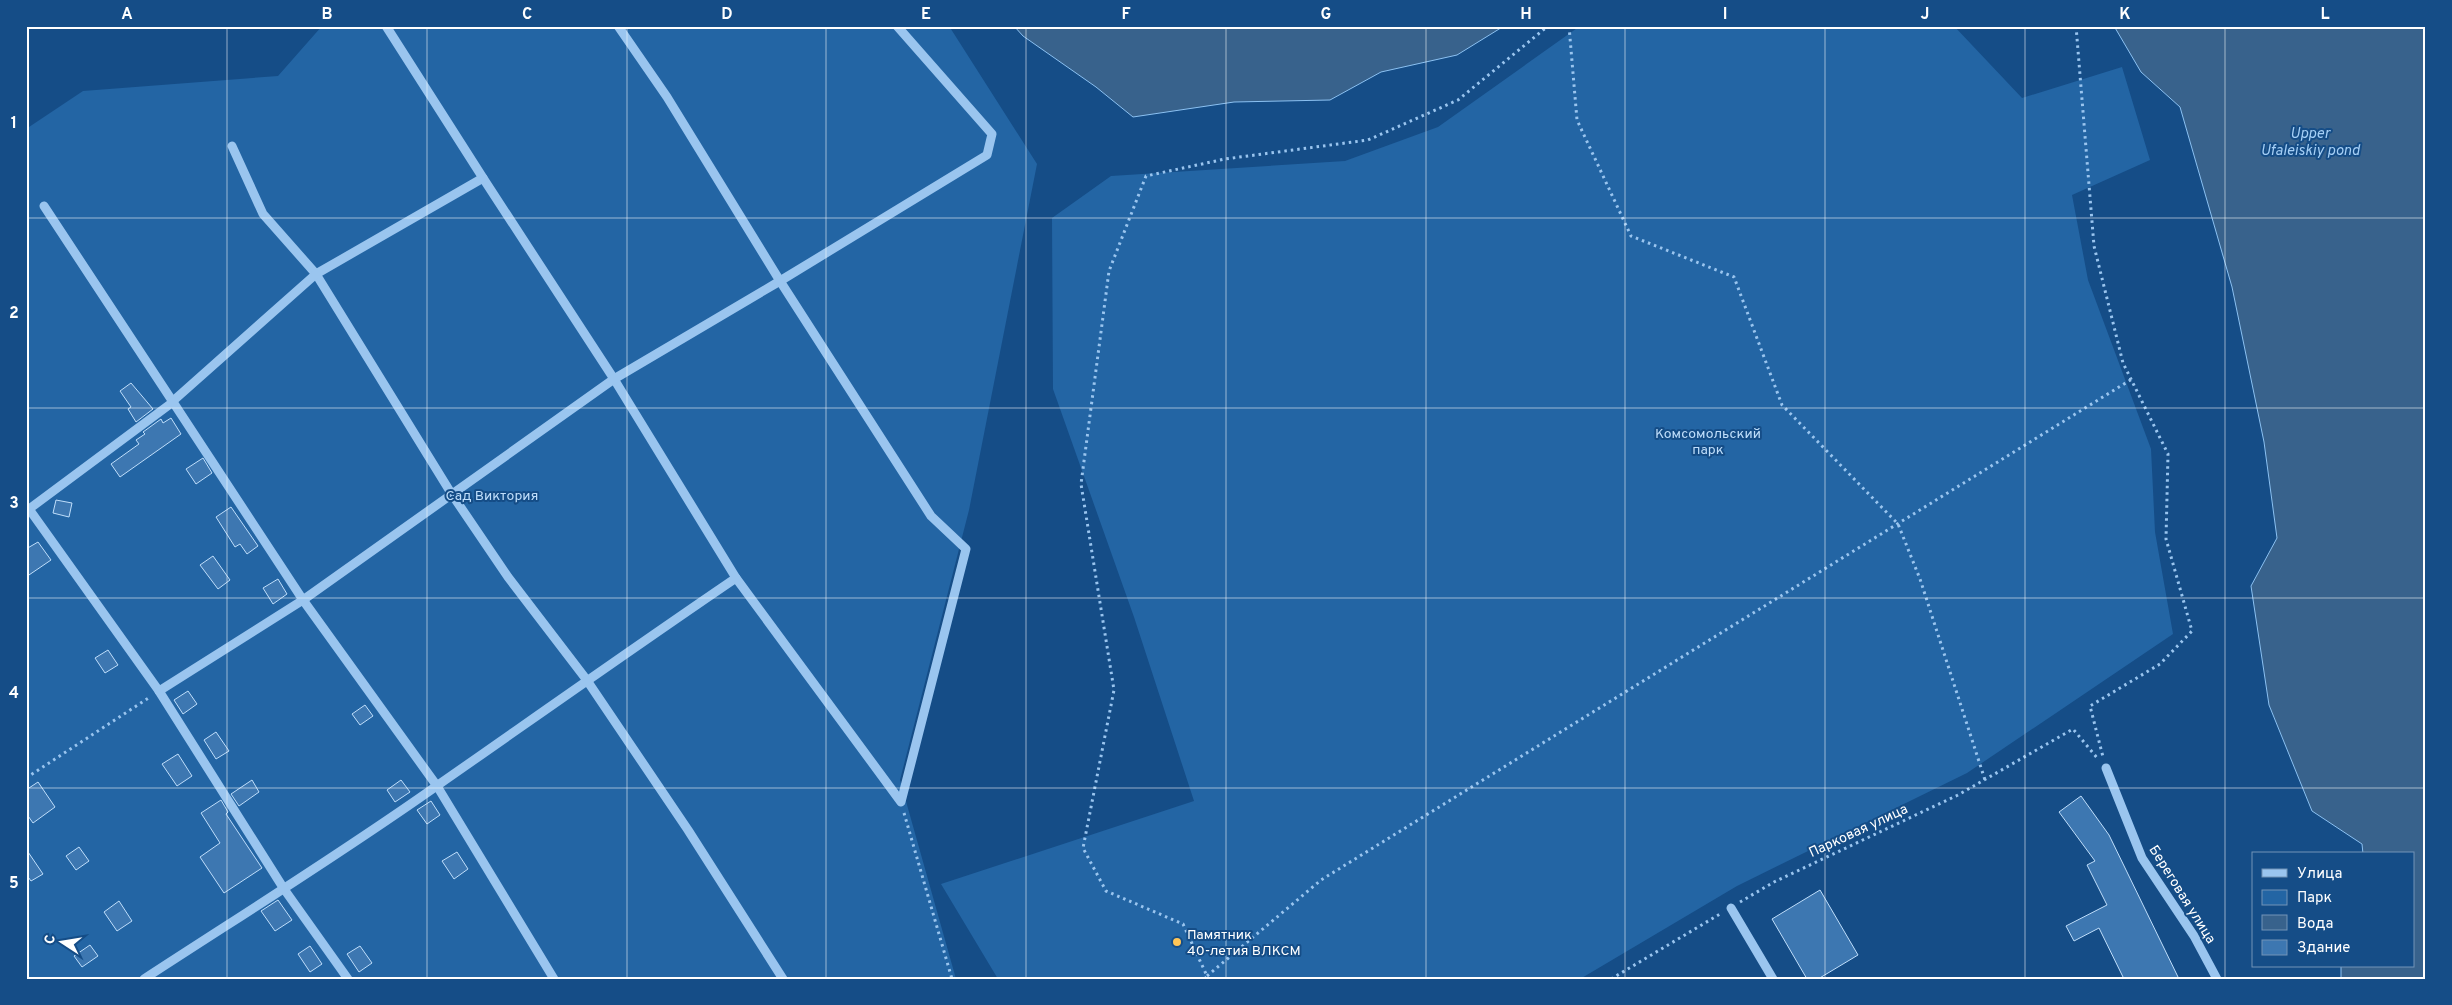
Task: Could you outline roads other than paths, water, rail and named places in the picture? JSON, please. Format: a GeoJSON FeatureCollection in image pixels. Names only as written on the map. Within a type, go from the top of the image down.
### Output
{"type":"FeatureCollection","features":[{"type":"Feature","properties":{"kind":"street"},"geometry":{"type":"LineString","coordinates":[[386,26],[614,379],[736,578],[901,802],[966,549],[931,516],[780,281],[667,97],[618,26]]}},
{"type":"Feature","properties":{"kind":"street"},"geometry":{"type":"LineString","coordinates":[[158,691],[303,600],[450,493],[614,379],[987,155],[992,134],[897,26]]}},
{"type":"Feature","properties":{"kind":"street"},"geometry":{"type":"LineString","coordinates":[[232,146],[263,214],[316,274],[450,493],[508,577],[586,679],[688,830],[783,979]]}},
{"type":"Feature","properties":{"kind":"street"},"geometry":{"type":"LineString","coordinates":[[348,979],[284,889],[158,691],[28,507],[173,401],[316,274],[483,178]]}},
{"type":"Feature","properties":{"kind":"street"},"geometry":{"type":"LineString","coordinates":[[44,206],[303,600],[437,786],[554,979]]}},
{"type":"Feature","properties":{"kind":"street"},"geometry":{"type":"LineString","coordinates":[[144,979],[284,889],[437,786],[586,679],[736,578]]}},
{"type":"Feature","properties":{"kind":"street","name":"Береговая улица"},"geometry":{"type":"LineString","coordinates":[[2106,768],[2142,858],[2194,936],[2217,979]]}},
{"type":"Feature","properties":{"kind":"street"},"geometry":{"type":"LineString","coordinates":[[1731,908],[1773,979]]}},
{"type":"Feature","properties":{"kind":"water"},"geometry":{"type":"Polygon","coordinates":[[[1014,26],[1504,26],[1457,55],[1381,72],[1330,100],[1234,102],[1133,117],[1096,87],[1023,36],[1014,26]]]}},
{"type":"Feature","properties":{"kind":"water","name":"Upper Ufaleiskiy pond"},"geometry":{"type":"Polygon","coordinates":[[[2114,26],[2426,26],[2426,979],[2341,979],[2341,968],[2414,968],[2414,852],[2363,852],[2362,844],[2312,811],[2269,705],[2251,586],[2277,538],[2264,442],[2232,287],[2180,107],[2141,72],[2114,26]]]}},
{"type":"Feature","properties":{"kind":"place","name":"Памятник 40-летия ВЛКСМ"},"geometry":{"type":"Point","coordinates":[1177,942]}},
{"type":"Feature","properties":{"kind":"park label","name":"Комсомольский парк"},"geometry":{"type":"Point","coordinates":[1708,442]}},
{"type":"Feature","properties":{"kind":"park label","name":"Сад Виктория"},"geometry":{"type":"Point","coordinates":[492,495]}}]}
